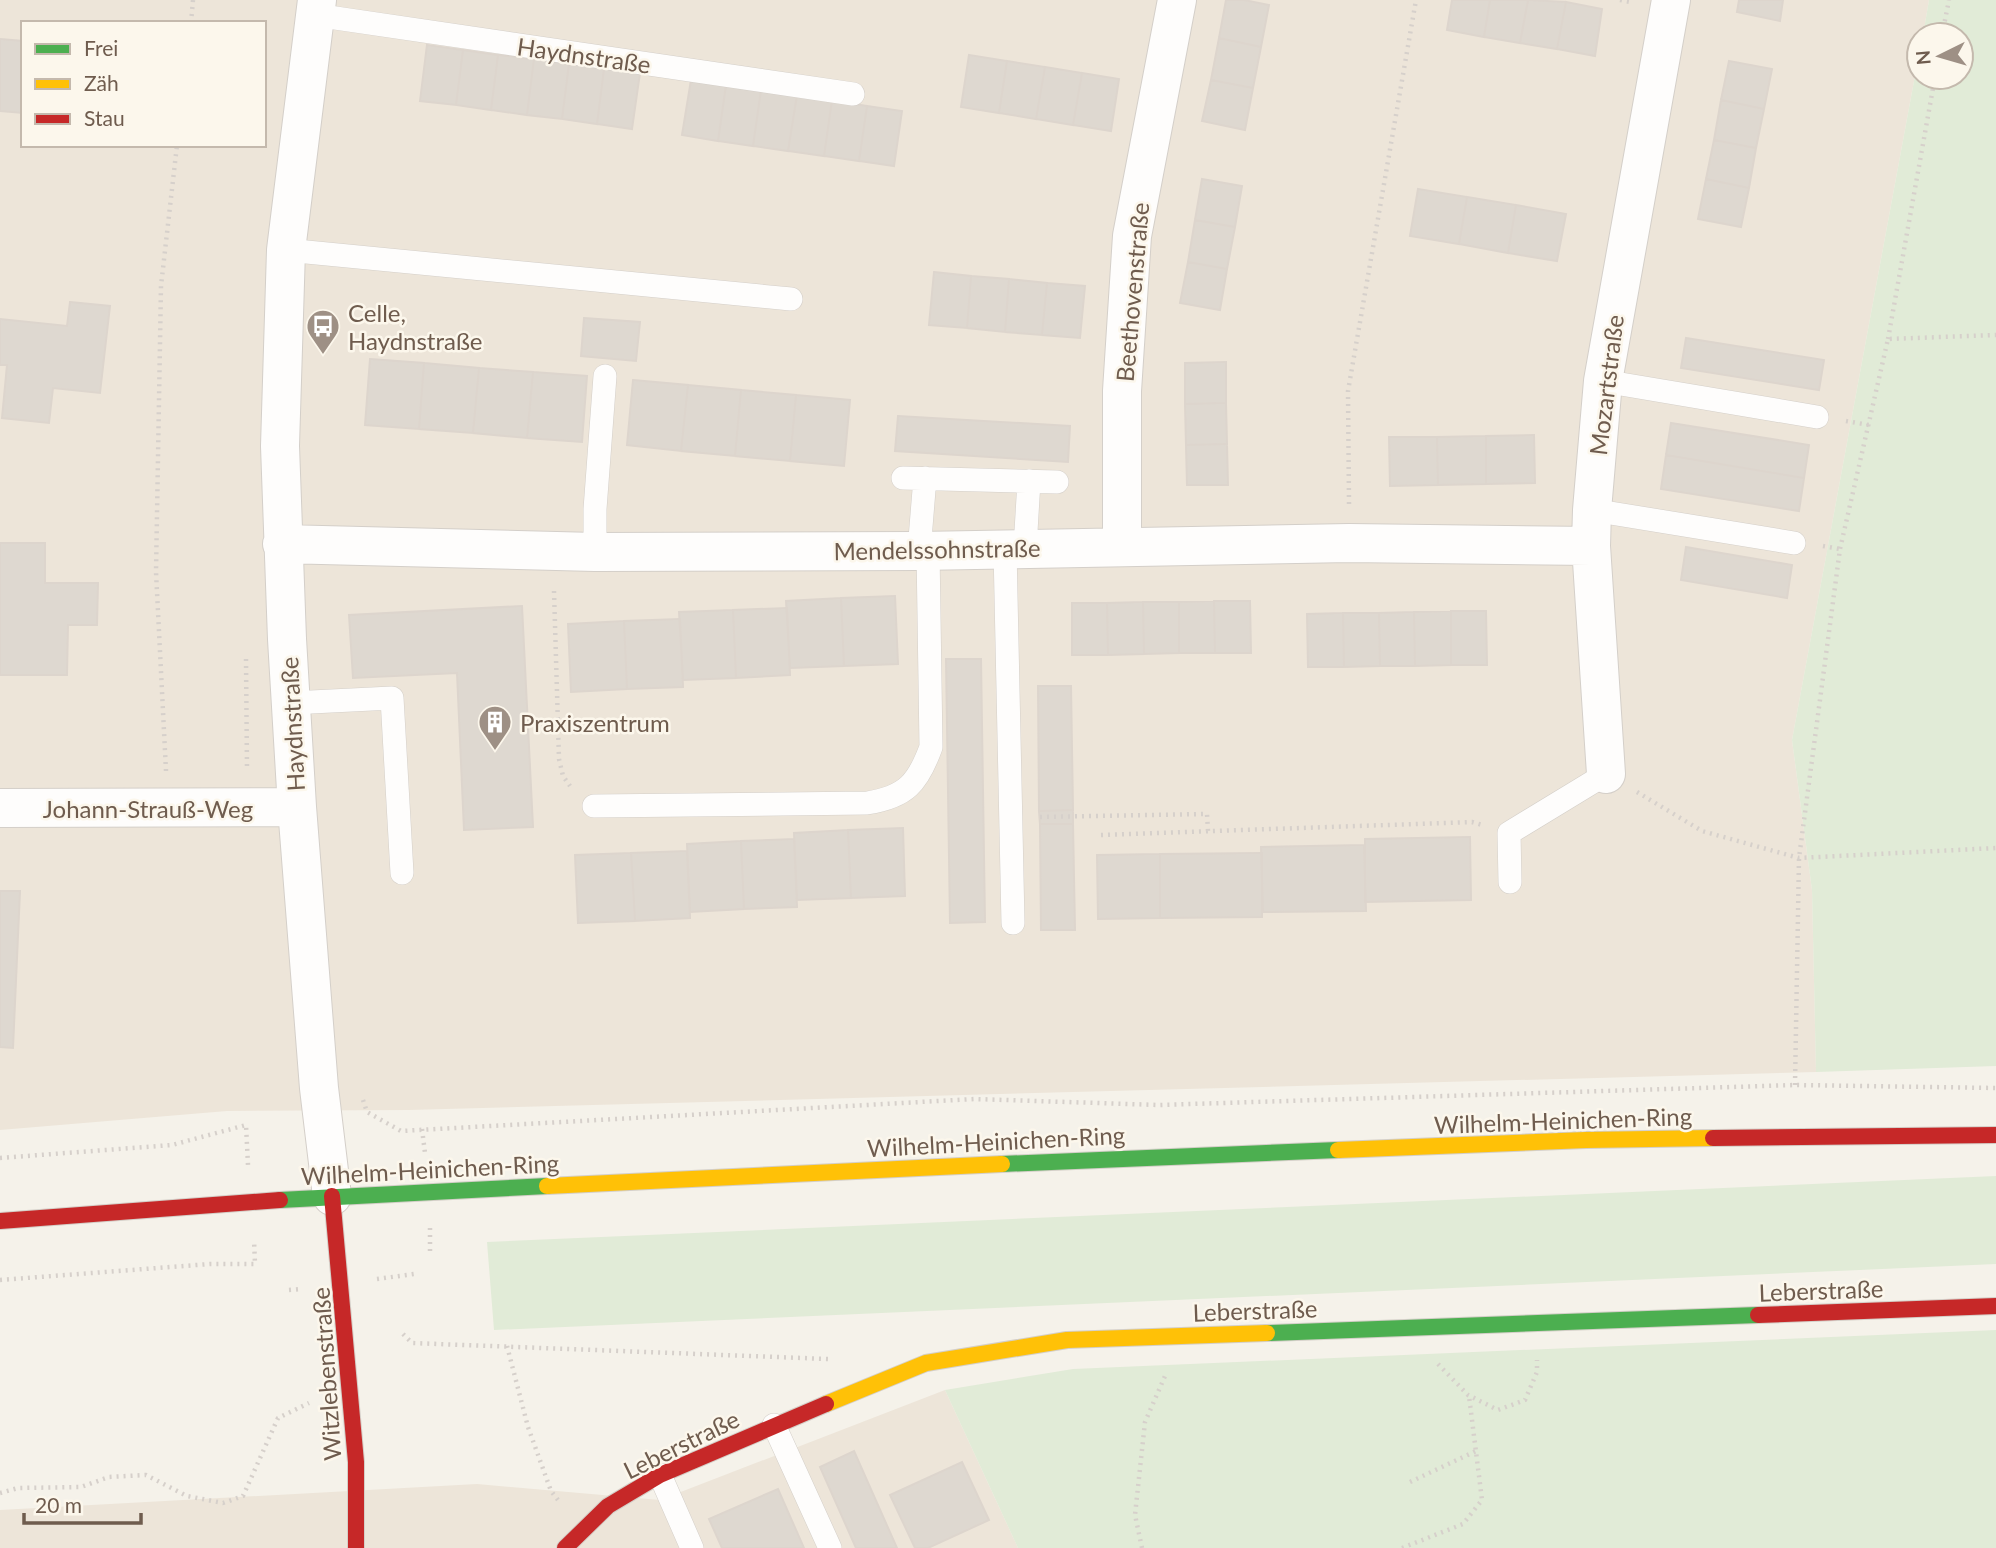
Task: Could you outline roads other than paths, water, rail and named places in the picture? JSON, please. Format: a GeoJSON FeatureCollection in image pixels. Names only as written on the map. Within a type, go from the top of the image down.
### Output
{"type":"FeatureCollection","features":[{"type":"Feature","properties":{"kind":"main road","name":"Wilhelm-Heinichen-Ring"},"geometry":{"type":"LineString","coordinates":[[0,1221],[332,1196],[1145,1157],[1586,1140],[1996,1135]]}},
{"type":"Feature","properties":{"kind":"main road","name":"Witzlebenstraße"},"geometry":{"type":"LineString","coordinates":[[332,1196],[356,1462],[356,1548]]}},
{"type":"Feature","properties":{"kind":"main road","name":"Leberstraße"},"geometry":{"type":"LineString","coordinates":[[565,1548],[608,1506],[660,1475],[926,1363],[1067,1340],[1996,1306]]}},
{"type":"Feature","properties":{"kind":"street","name":"Beethovenstraße"},"geometry":{"type":"LineString","coordinates":[[1122,546],[1122,391],[1132,236],[1177,0]]}},
{"type":"Feature","properties":{"kind":"street","name":"Mozartstraße"},"geometry":{"type":"LineString","coordinates":[[1606,774],[1592,528],[1603,381],[1671,0]]}},
{"type":"Feature","properties":{"kind":"street","name":"Haydnstraße"},"geometry":{"type":"LineString","coordinates":[[316,8],[286,250],[280,446],[282,544],[297,807],[319,1088],[332,1196]]}},
{"type":"Feature","properties":{"kind":"street","name":"Mendelssohnstraße"},"geometry":{"type":"LineString","coordinates":[[282,544],[553,552],[924,551],[1349,543],[1592,528]]}},
{"type":"Feature","properties":{"kind":"street","name":"Johann-Strauß-Weg"},"geometry":{"type":"LineString","coordinates":[[0,808],[297,807]]}},
{"type":"Feature","properties":{"kind":"lane","name":"Haydnstraße"},"geometry":{"type":"LineString","coordinates":[[316,8],[853,94]]}},
{"type":"Feature","properties":{"kind":"lane"},"geometry":{"type":"LineString","coordinates":[[286,250],[791,299]]}},
{"type":"Feature","properties":{"kind":"lane"},"geometry":{"type":"LineString","coordinates":[[595,552],[595,509],[606,376]]}},
{"type":"Feature","properties":{"kind":"lane"},"geometry":{"type":"LineString","coordinates":[[1603,381],[1817,416]]}},
{"type":"Feature","properties":{"kind":"lane"},"geometry":{"type":"LineString","coordinates":[[594,806],[867,803],[904,793],[923,770],[931,747],[924,551],[914,478],[1057,482]]}},
{"type":"Feature","properties":{"kind":"lane"},"geometry":{"type":"LineString","coordinates":[[1013,923],[1011,817],[1015,549],[1029,481]]}},
{"type":"Feature","properties":{"kind":"lane"},"geometry":{"type":"LineString","coordinates":[[1592,528],[1794,543]]}},
{"type":"Feature","properties":{"kind":"lane"},"geometry":{"type":"LineString","coordinates":[[291,703],[392,698],[402,873]]}},
{"type":"Feature","properties":{"kind":"lane"},"geometry":{"type":"LineString","coordinates":[[1510,882],[1509,833],[1606,774]]}},
{"type":"Feature","properties":{"kind":"lane"},"geometry":{"type":"LineString","coordinates":[[774,1425],[830,1548]]}},
{"type":"Feature","properties":{"kind":"lane"},"geometry":{"type":"LineString","coordinates":[[660,1475],[692,1548]]}},
{"type":"Feature","properties":{"kind":"place","name":"Celle, Haydnstraße"},"geometry":{"type":"Point","coordinates":[323,356]}},
{"type":"Feature","properties":{"kind":"place","name":"Praxiszentrum"},"geometry":{"type":"Point","coordinates":[495,752]}}]}
